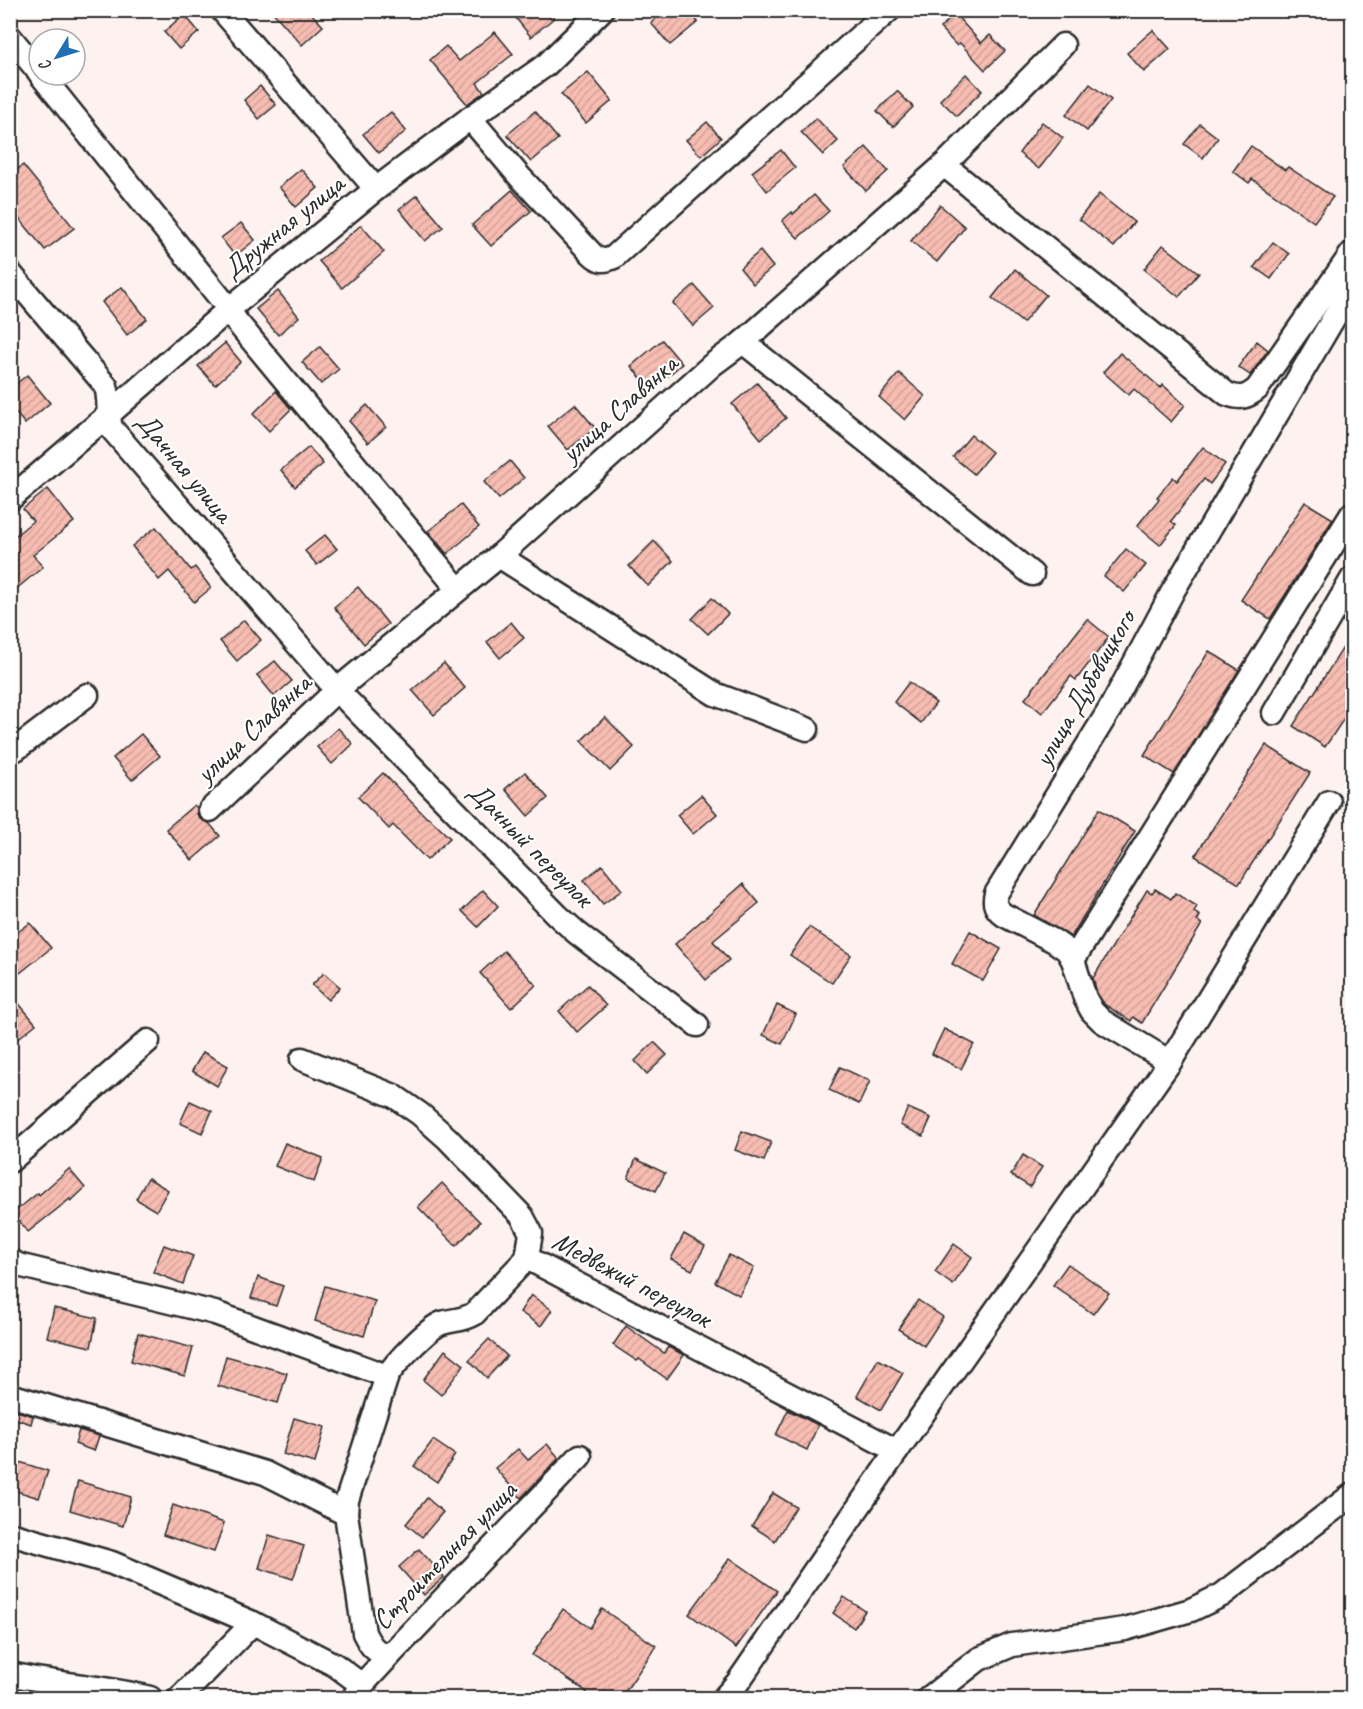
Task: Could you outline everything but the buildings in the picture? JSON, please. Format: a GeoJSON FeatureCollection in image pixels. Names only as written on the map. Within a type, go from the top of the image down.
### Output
{"type":"FeatureCollection","features":[{"type":"Feature","properties":{"kind":"street"},"geometry":{"type":"LineString","coordinates":[[222,10],[376,189]]}},
{"type":"Feature","properties":{"kind":"street","name":"Дружная улица"},"geometry":{"type":"LineString","coordinates":[[10,499],[229,309],[376,189],[470,118],[546,65],[602,10]]}},
{"type":"Feature","properties":{"kind":"street"},"geometry":{"type":"LineString","coordinates":[[470,118],[519,176],[591,253],[597,259],[606,261],[623,249],[889,10]]}},
{"type":"Feature","properties":{"kind":"street"},"geometry":{"type":"LineString","coordinates":[[10,37],[27,58]]}},
{"type":"Feature","properties":{"kind":"street","name":"улица Славянка"},"geometry":{"type":"LineString","coordinates":[[210,810],[337,690],[499,556],[712,365],[743,342],[944,165],[1063,45]]}},
{"type":"Feature","properties":{"kind":"street"},"geometry":{"type":"LineString","coordinates":[[50,87],[229,309],[236,321],[458,589]]}},
{"type":"Feature","properties":{"kind":"street"},"geometry":{"type":"LineString","coordinates":[[944,165],[1227,394],[1238,398],[1248,396],[1257,389],[1353,253]]}},
{"type":"Feature","properties":{"kind":"street","name":"Дачная улица"},"geometry":{"type":"LineString","coordinates":[[10,273],[106,386],[110,398],[107,416],[111,428],[337,690]]}},
{"type":"Feature","properties":{"kind":"street","name":"улица Дубовицкого"},"geometry":{"type":"LineString","coordinates":[[1170,1062],[1102,1021],[1092,1011],[1085,998],[1073,960],[1067,950],[1054,940],[1004,915],[996,909],[994,902],[996,894],[1110,709],[1173,591],[1353,287]]}},
{"type":"Feature","properties":{"kind":"street"},"geometry":{"type":"LineString","coordinates":[[743,342],[1032,574]]}},
{"type":"Feature","properties":{"kind":"street"},"geometry":{"type":"LineString","coordinates":[[1073,960],[1353,514]]}},
{"type":"Feature","properties":{"kind":"street"},"geometry":{"type":"LineString","coordinates":[[499,556],[715,694],[807,729]]}},
{"type":"Feature","properties":{"kind":"street"},"geometry":{"type":"LineString","coordinates":[[1274,712],[1348,586],[1316,573]]}},
{"type":"Feature","properties":{"kind":"street","name":"Дачный переулок"},"geometry":{"type":"LineString","coordinates":[[337,690],[557,915],[577,933],[697,1024]]}},
{"type":"Feature","properties":{"kind":"street"},"geometry":{"type":"LineString","coordinates":[[10,751],[16,749],[87,695]]}},
{"type":"Feature","properties":{"kind":"street"},"geometry":{"type":"LineString","coordinates":[[724,1698],[738,1682],[1170,1062],[1329,802]]}},
{"type":"Feature","properties":{"kind":"street"},"geometry":{"type":"LineString","coordinates":[[10,1161],[148,1041]]}},
{"type":"Feature","properties":{"kind":"street","name":"Медвежий переулок"},"geometry":{"type":"LineString","coordinates":[[302,1059],[394,1096],[420,1114],[447,1138],[522,1216],[531,1233],[527,1258],[897,1451]]}},
{"type":"Feature","properties":{"kind":"street"},"geometry":{"type":"LineString","coordinates":[[389,1656],[376,1651],[364,1633],[346,1514],[347,1500],[387,1376],[395,1364],[432,1329],[441,1323],[465,1319],[474,1314],[527,1258]]}},
{"type":"Feature","properties":{"kind":"street"},"geometry":{"type":"LineString","coordinates":[[10,1260],[18,1265],[215,1312],[387,1376]]}},
{"type":"Feature","properties":{"kind":"street"},"geometry":{"type":"LineString","coordinates":[[10,1395],[265,1473],[346,1514]]}},
{"type":"Feature","properties":{"kind":"street","name":"Строительная улица"},"geometry":{"type":"LineString","coordinates":[[358,1692],[389,1656],[580,1456]]}},
{"type":"Feature","properties":{"kind":"street"},"geometry":{"type":"LineString","coordinates":[[929,1698],[979,1659],[1012,1646],[1125,1629],[1191,1610],[1222,1595],[1353,1495]]}},
{"type":"Feature","properties":{"kind":"street"},"geometry":{"type":"LineString","coordinates":[[10,1534],[112,1563],[253,1623],[335,1665],[358,1692]]}},
{"type":"Feature","properties":{"kind":"street"},"geometry":{"type":"LineString","coordinates":[[180,1698],[253,1623]]}},
{"type":"Feature","properties":{"kind":"street"},"geometry":{"type":"LineString","coordinates":[[10,1674],[150,1698]]}}]}
